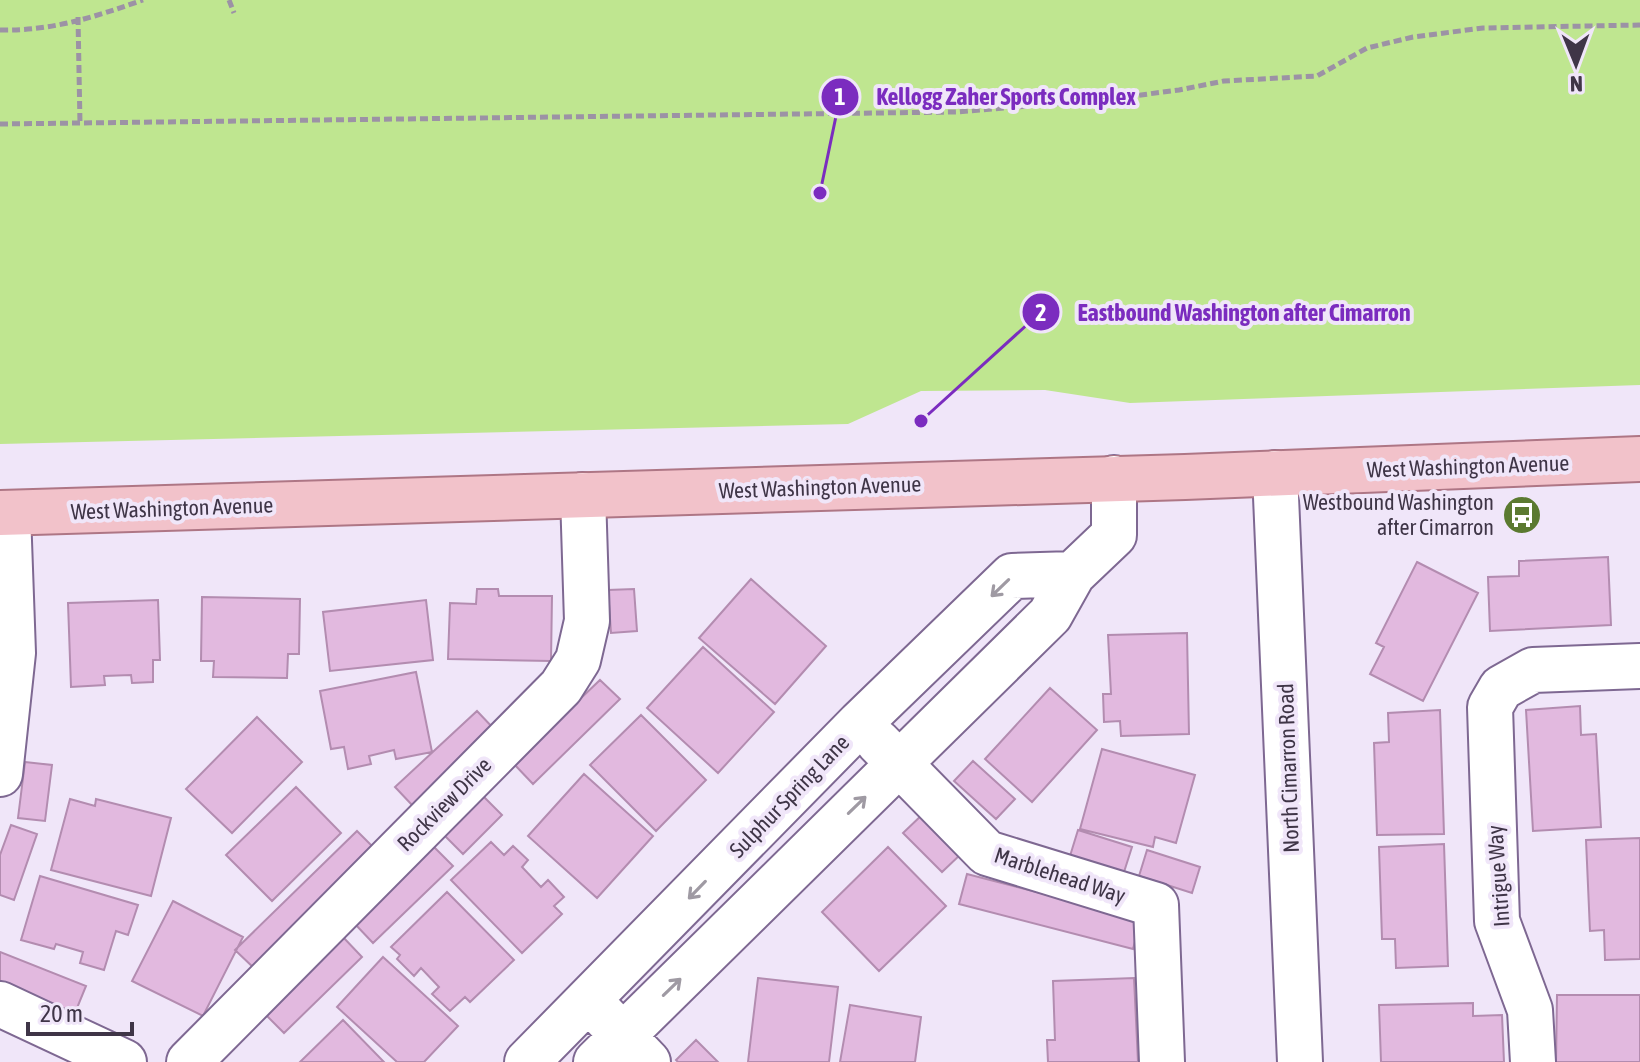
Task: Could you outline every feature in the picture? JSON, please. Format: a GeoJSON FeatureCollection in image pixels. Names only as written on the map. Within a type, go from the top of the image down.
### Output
{"type":"FeatureCollection","features":[{"type":"Feature","properties":{"kind":"main road","name":"West Washington Avenue"},"geometry":{"type":"LineString","coordinates":[[4,513],[1640,459]]}},
{"type":"Feature","properties":{"kind":"street","name":"North Cimarron Road"},"geometry":{"type":"LineString","coordinates":[[1275,473],[1300,1062]]}},
{"type":"Feature","properties":{"kind":"street"},"geometry":{"type":"LineString","coordinates":[[589,1000],[622,1053],[900,764],[1050,615],[1073,574],[1114,535],[1114,478]]}},
{"type":"Feature","properties":{"kind":"street","name":"Rockview Drive"},"geometry":{"type":"LineString","coordinates":[[189,1062],[561,687],[578,660],[587,621],[583,495]]}},
{"type":"Feature","properties":{"kind":"street"},"geometry":{"type":"LineString","coordinates":[[0,774],[13,653],[4,513]]}},
{"type":"Feature","properties":{"kind":"street","name":"Sulphur Spring Lane"},"geometry":{"type":"LineString","coordinates":[[527,1062],[860,723],[1012,576],[1073,574]]}},
{"type":"Feature","properties":{"kind":"street","name":"Intrigue Way"},"geometry":{"type":"LineString","coordinates":[[1533,1062],[1530,1010],[1497,921],[1490,707],[1501,688],[1533,670],[1640,666]]}},
{"type":"Feature","properties":{"kind":"street","name":"Marblehead Way"},"geometry":{"type":"LineString","coordinates":[[860,723],[987,853],[1156,905],[1162,1062]]}},
{"type":"Feature","properties":{"kind":"street"},"geometry":{"type":"LineString","coordinates":[[0,1004],[124,1062]]}},
{"type":"Feature","properties":{"kind":"path"},"geometry":{"type":"LineString","coordinates":[[0,30],[24,30],[78,20],[143,0]]}},
{"type":"Feature","properties":{"kind":"path"},"geometry":{"type":"LineString","coordinates":[[229,0],[234,13]]}},
{"type":"Feature","properties":{"kind":"path"},"geometry":{"type":"LineString","coordinates":[[78,20],[80,124]]}},
{"type":"Feature","properties":{"kind":"path"},"geometry":{"type":"LineString","coordinates":[[0,124],[1007,109],[1102,100],[1224,81],[1317,76],[1367,48],[1413,37],[1483,28],[1640,25]]}},
{"type":"Feature","properties":{"kind":"green space"},"geometry":{"type":"Polygon","coordinates":[[[0,0],[1640,0],[1640,385],[1130,403],[1045,390],[921,391],[848,424],[0,444],[0,0]]]}},
{"type":"Feature","properties":{"kind":"building"},"geometry":{"type":"Polygon","coordinates":[[[1608,557],[1611,625],[1490,631],[1488,577],[1519,576],[1519,561],[1608,557]]]}},
{"type":"Feature","properties":{"kind":"building"},"geometry":{"type":"Polygon","coordinates":[[[1417,562],[1478,593],[1423,701],[1370,674],[1384,647],[1376,643],[1417,562]]]}},
{"type":"Feature","properties":{"kind":"building"},"geometry":{"type":"Polygon","coordinates":[[[751,579],[826,646],[775,704],[699,638],[751,579]]]}},
{"type":"Feature","properties":{"kind":"building"},"geometry":{"type":"Polygon","coordinates":[[[477,589],[498,589],[499,596],[552,596],[551,661],[448,659],[450,603],[476,604],[477,589]]]}},
{"type":"Feature","properties":{"kind":"building"},"geometry":{"type":"Polygon","coordinates":[[[634,589],[637,631],[611,633],[608,590],[634,589]]]}},
{"type":"Feature","properties":{"kind":"building"},"geometry":{"type":"Polygon","coordinates":[[[202,597],[300,599],[299,654],[288,654],[287,678],[213,677],[214,661],[201,661],[202,597]]]}},
{"type":"Feature","properties":{"kind":"building"},"geometry":{"type":"Polygon","coordinates":[[[158,600],[160,660],[153,660],[153,682],[132,683],[131,675],[104,676],[105,685],[71,687],[68,603],[158,600]]]}},
{"type":"Feature","properties":{"kind":"building"},"geometry":{"type":"Polygon","coordinates":[[[426,600],[433,660],[330,671],[323,612],[426,600]]]}},
{"type":"Feature","properties":{"kind":"building"},"geometry":{"type":"Polygon","coordinates":[[[1187,633],[1189,734],[1121,736],[1120,721],[1104,722],[1103,694],[1111,694],[1108,635],[1187,633]]]}},
{"type":"Feature","properties":{"kind":"building"},"geometry":{"type":"Polygon","coordinates":[[[703,647],[774,712],[718,773],[647,708],[703,647]]]}},
{"type":"Feature","properties":{"kind":"building"},"geometry":{"type":"Polygon","coordinates":[[[416,672],[432,752],[396,759],[394,750],[369,756],[371,764],[348,769],[344,747],[331,749],[320,691],[416,672]]]}},
{"type":"Feature","properties":{"kind":"building"},"geometry":{"type":"Polygon","coordinates":[[[600,680],[620,699],[533,784],[513,763],[600,680]]]}},
{"type":"Feature","properties":{"kind":"building"},"geometry":{"type":"Polygon","coordinates":[[[1050,688],[1097,730],[1032,802],[985,759],[1050,688]]]}},
{"type":"Feature","properties":{"kind":"building"},"geometry":{"type":"Polygon","coordinates":[[[1580,706],[1581,735],[1596,734],[1601,827],[1533,831],[1526,710],[1580,706]]]}},
{"type":"Feature","properties":{"kind":"building"},"geometry":{"type":"Polygon","coordinates":[[[1440,710],[1444,834],[1377,835],[1374,743],[1389,742],[1388,713],[1440,710]]]}},
{"type":"Feature","properties":{"kind":"building"},"geometry":{"type":"Polygon","coordinates":[[[477,711],[495,730],[413,806],[395,787],[477,711]]]}},
{"type":"Feature","properties":{"kind":"building"},"geometry":{"type":"Polygon","coordinates":[[[641,715],[706,780],[656,831],[590,765],[641,715]]]}},
{"type":"Feature","properties":{"kind":"building"},"geometry":{"type":"Polygon","coordinates":[[[257,717],[302,762],[232,833],[186,789],[257,717]]]}},
{"type":"Feature","properties":{"kind":"building"},"geometry":{"type":"Polygon","coordinates":[[[1102,749],[1195,775],[1176,843],[1155,837],[1153,847],[1080,829],[1102,749]]]}},
{"type":"Feature","properties":{"kind":"building"},"geometry":{"type":"Polygon","coordinates":[[[973,761],[1015,799],[996,819],[954,781],[973,761]]]}},
{"type":"Feature","properties":{"kind":"building"},"geometry":{"type":"Polygon","coordinates":[[[25,762],[52,765],[45,821],[18,818],[25,762]]]}},
{"type":"Feature","properties":{"kind":"building"},"geometry":{"type":"Polygon","coordinates":[[[584,774],[653,836],[597,898],[528,836],[584,774]]]}},
{"type":"Feature","properties":{"kind":"building"},"geometry":{"type":"Polygon","coordinates":[[[296,787],[341,833],[272,901],[226,855],[296,787]]]}},
{"type":"Feature","properties":{"kind":"building"},"geometry":{"type":"Polygon","coordinates":[[[482,795],[502,815],[463,854],[443,834],[482,795]]]}},
{"type":"Feature","properties":{"kind":"building"},"geometry":{"type":"Polygon","coordinates":[[[70,799],[95,806],[96,799],[171,818],[151,896],[51,870],[70,799]]]}},
{"type":"Feature","properties":{"kind":"building"},"geometry":{"type":"Polygon","coordinates":[[[924,813],[962,853],[942,872],[903,833],[924,813]]]}},
{"type":"Feature","properties":{"kind":"building"},"geometry":{"type":"Polygon","coordinates":[[[11,825],[37,834],[14,900],[0,895],[0,855],[11,825]]]}},
{"type":"Feature","properties":{"kind":"building"},"geometry":{"type":"Polygon","coordinates":[[[1078,830],[1132,847],[1124,872],[1070,856],[1078,830]]]}},
{"type":"Feature","properties":{"kind":"building"},"geometry":{"type":"Polygon","coordinates":[[[357,831],[377,851],[255,969],[235,950],[357,831]]]}},
{"type":"Feature","properties":{"kind":"building"},"geometry":{"type":"Polygon","coordinates":[[[1640,838],[1640,959],[1605,960],[1604,930],[1590,931],[1586,840],[1640,838]]]}},
{"type":"Feature","properties":{"kind":"building"},"geometry":{"type":"Polygon","coordinates":[[[491,842],[504,855],[513,846],[528,860],[522,867],[541,887],[548,880],[564,897],[554,906],[562,914],[522,953],[451,880],[491,842]]]}},
{"type":"Feature","properties":{"kind":"building"},"geometry":{"type":"Polygon","coordinates":[[[1444,844],[1448,966],[1396,968],[1395,939],[1382,939],[1379,847],[1444,844]]]}},
{"type":"Feature","properties":{"kind":"building"},"geometry":{"type":"Polygon","coordinates":[[[434,847],[453,866],[373,943],[354,923],[434,847]]]}},
{"type":"Feature","properties":{"kind":"building"},"geometry":{"type":"Polygon","coordinates":[[[888,847],[946,906],[879,971],[822,912],[888,847]]]}},
{"type":"Feature","properties":{"kind":"building"},"geometry":{"type":"Polygon","coordinates":[[[1147,850],[1200,867],[1192,893],[1139,876],[1147,850]]]}},
{"type":"Feature","properties":{"kind":"building"},"geometry":{"type":"Polygon","coordinates":[[[967,874],[1141,919],[1133,949],[959,904],[967,874]]]}},
{"type":"Feature","properties":{"kind":"building"},"geometry":{"type":"Polygon","coordinates":[[[40,876],[138,905],[128,935],[116,931],[104,970],[80,963],[83,952],[56,944],[54,949],[21,940],[40,876]]]}},
{"type":"Feature","properties":{"kind":"building"},"geometry":{"type":"Polygon","coordinates":[[[447,892],[514,960],[470,1002],[465,997],[450,1011],[432,994],[439,987],[421,968],[414,976],[397,959],[400,955],[391,947],[447,892]]]}},
{"type":"Feature","properties":{"kind":"building"},"geometry":{"type":"Polygon","coordinates":[[[173,901],[243,937],[203,1016],[132,981],[173,901]]]}},
{"type":"Feature","properties":{"kind":"building"},"geometry":{"type":"Polygon","coordinates":[[[342,936],[362,957],[284,1033],[264,1013],[342,936]]]}},
{"type":"Feature","properties":{"kind":"building"},"geometry":{"type":"Polygon","coordinates":[[[0,952],[86,986],[75,1013],[0,983],[0,952]]]}},
{"type":"Feature","properties":{"kind":"building"},"geometry":{"type":"Polygon","coordinates":[[[383,957],[458,1026],[424,1062],[397,1062],[337,1007],[383,957]]]}},
{"type":"Feature","properties":{"kind":"building"},"geometry":{"type":"Polygon","coordinates":[[[758,978],[838,987],[829,1062],[748,1062],[758,978]]]}},
{"type":"Feature","properties":{"kind":"building"},"geometry":{"type":"Polygon","coordinates":[[[1134,978],[1138,1062],[1048,1062],[1047,1040],[1055,1040],[1053,981],[1134,978]]]}},
{"type":"Feature","properties":{"kind":"building"},"geometry":{"type":"Polygon","coordinates":[[[1557,995],[1640,995],[1640,1062],[1556,1062],[1557,995]]]}},
{"type":"Feature","properties":{"kind":"building"},"geometry":{"type":"Polygon","coordinates":[[[1473,1003],[1473,1016],[1502,1015],[1504,1062],[1381,1062],[1379,1005],[1473,1003]]]}},
{"type":"Feature","properties":{"kind":"building"},"geometry":{"type":"Polygon","coordinates":[[[850,1005],[921,1017],[915,1062],[840,1062],[850,1005]]]}},
{"type":"Feature","properties":{"kind":"building"},"geometry":{"type":"Polygon","coordinates":[[[343,1020],[384,1062],[300,1062],[343,1020]]]}},
{"type":"Feature","properties":{"kind":"building"},"geometry":{"type":"Polygon","coordinates":[[[696,1040],[718,1062],[676,1060],[696,1040]]]}},
{"type":"Feature","properties":{"kind":"place","name":"Kellogg Zaher Sports Complex"},"geometry":{"type":"Point","coordinates":[820,193]}},
{"type":"Feature","properties":{"kind":"place","name":"Eastbound Washington after Cimarron"},"geometry":{"type":"Point","coordinates":[921,421]}},
{"type":"Feature","properties":{"kind":"place","name":"Westbound Washington after Cimarron"},"geometry":{"type":"Point","coordinates":[1522,515]}}]}
